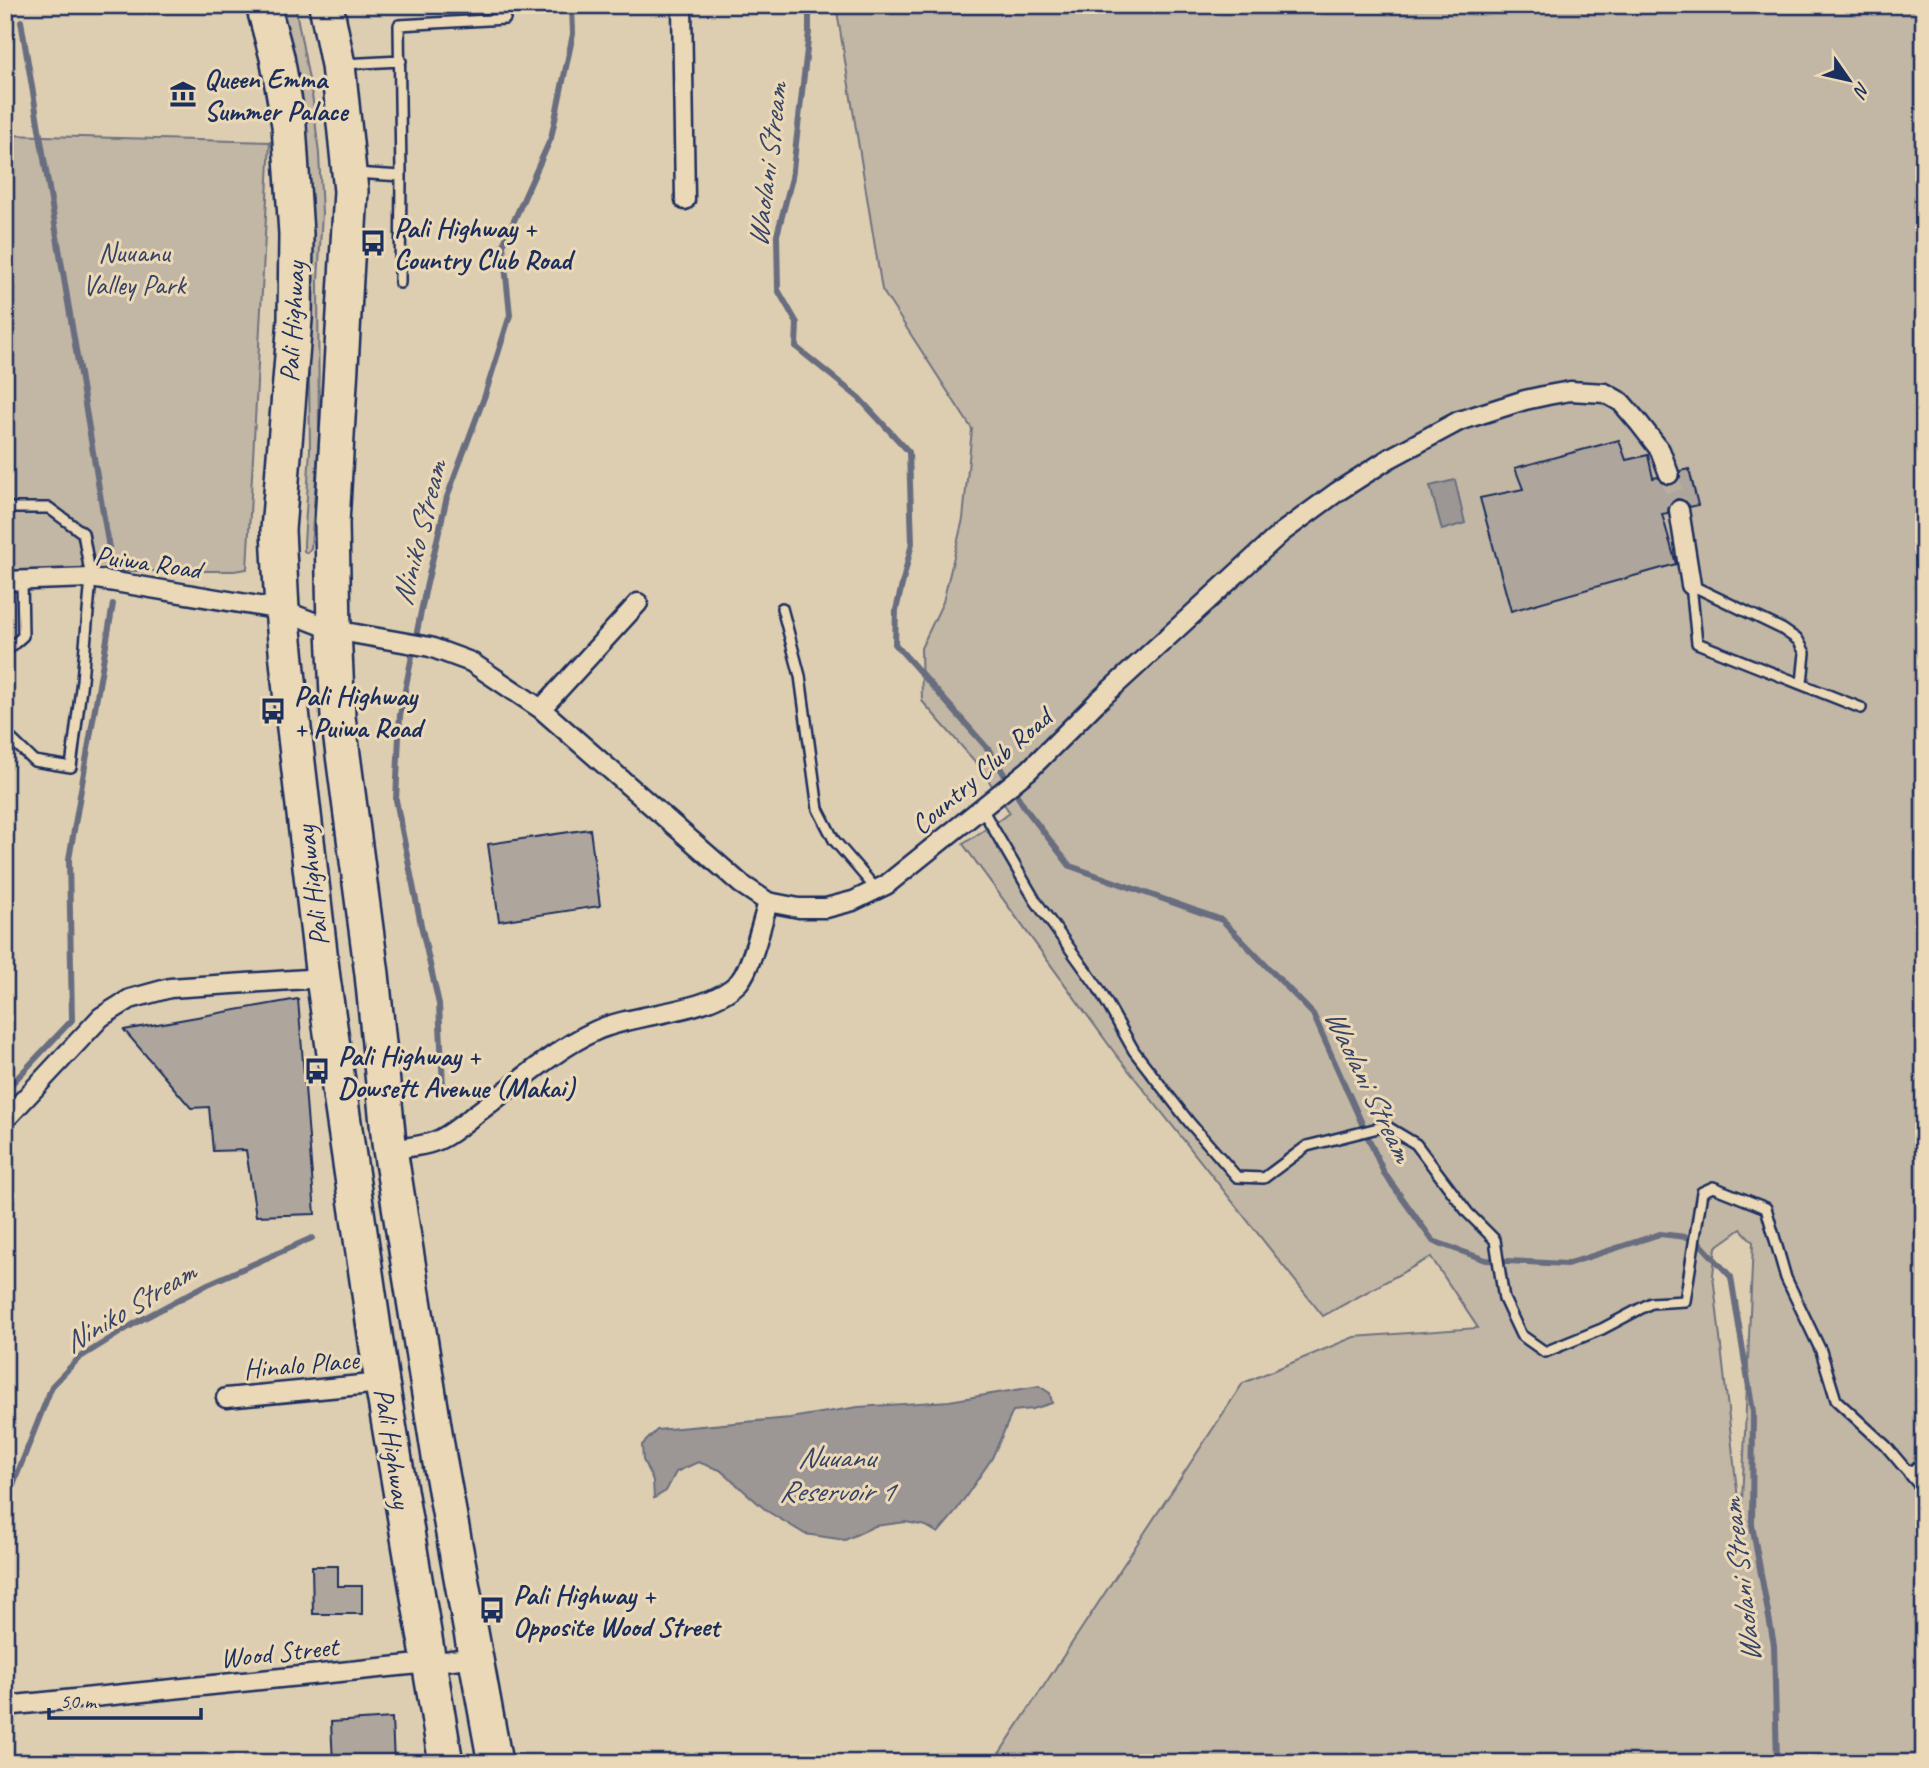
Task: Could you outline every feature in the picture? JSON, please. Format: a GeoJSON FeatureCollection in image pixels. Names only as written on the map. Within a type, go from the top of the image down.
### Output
{"type":"FeatureCollection","features":[{"type":"Feature","properties":{"kind":"highway","name":"Pali Highway"},"geometry":{"type":"LineString","coordinates":[[263,5],[277,57],[289,125],[296,234],[295,319],[278,530],[282,610],[292,711],[323,978],[382,1383],[446,1763]]}},
{"type":"Feature","properties":{"kind":"highway","name":"Pali Highway"},"geometry":{"type":"LineString","coordinates":[[326,5],[338,65],[351,191],[332,523],[338,716],[372,974],[390,1146],[439,1457],[495,1763]]}},
{"type":"Feature","properties":{"kind":"highway"},"geometry":{"type":"LineString","coordinates":[[323,978],[344,958],[349,936],[341,852],[353,830]]}},
{"type":"Feature","properties":{"kind":"highway"},"geometry":{"type":"LineString","coordinates":[[323,978],[345,982],[355,993],[362,1030],[373,1130],[390,1146]]}},
{"type":"Feature","properties":{"kind":"street"},"geometry":{"type":"LineString","coordinates":[[682,5],[685,200]]}},
{"type":"Feature","properties":{"kind":"street","name":"Country Club Road"},"geometry":{"type":"LineString","coordinates":[[282,610],[334,630],[430,647],[471,662],[541,709],[741,884],[768,902],[799,908],[826,908],[853,901],[886,885],[988,804],[1029,770],[1097,702],[1281,533],[1390,458],[1459,421],[1548,395],[1570,391],[1605,393],[1621,402],[1648,434],[1660,450],[1669,474]]}},
{"type":"Feature","properties":{"kind":"street"},"geometry":{"type":"LineString","coordinates":[[1679,510],[1691,585]]}},
{"type":"Feature","properties":{"kind":"street","name":"Puiwa Road"},"geometry":{"type":"LineString","coordinates":[[14,580],[91,578],[282,610]]}},
{"type":"Feature","properties":{"kind":"street"},"geometry":{"type":"LineString","coordinates":[[541,709],[638,603]]}},
{"type":"Feature","properties":{"kind":"street"},"geometry":{"type":"LineString","coordinates":[[390,1146],[434,1142],[568,1046],[596,1030],[636,1017],[709,1002],[723,994],[740,981],[748,966],[768,902]]}},
{"type":"Feature","properties":{"kind":"street"},"geometry":{"type":"LineString","coordinates":[[5,1120],[101,1017],[130,999],[170,988],[323,978]]}},
{"type":"Feature","properties":{"kind":"street","name":"Hinalo Place"},"geometry":{"type":"LineString","coordinates":[[226,1398],[382,1383]]}},
{"type":"Feature","properties":{"kind":"street","name":"Wood Street"},"geometry":{"type":"LineString","coordinates":[[7,1706],[475,1657]]}},
{"type":"Feature","properties":{"kind":"lane"},"geometry":{"type":"LineString","coordinates":[[400,283],[399,24],[505,19]]}},
{"type":"Feature","properties":{"kind":"lane"},"geometry":{"type":"LineString","coordinates":[[338,65],[401,61]]}},
{"type":"Feature","properties":{"kind":"lane"},"geometry":{"type":"LineString","coordinates":[[349,173],[401,176]]}},
{"type":"Feature","properties":{"kind":"lane"},"geometry":{"type":"LineString","coordinates":[[5,508],[49,508],[83,533],[91,578],[71,767],[34,761],[5,733]]}},
{"type":"Feature","properties":{"kind":"lane"},"geometry":{"type":"LineString","coordinates":[[5,652],[23,636],[14,580]]}},
{"type":"Feature","properties":{"kind":"lane"},"geometry":{"type":"LineString","coordinates":[[1691,585],[1782,629],[1798,640],[1805,653],[1802,683]]}},
{"type":"Feature","properties":{"kind":"lane"},"geometry":{"type":"LineString","coordinates":[[1691,585],[1697,643],[1861,708]]}},
{"type":"Feature","properties":{"kind":"lane"},"geometry":{"type":"LineString","coordinates":[[782,608],[800,676],[818,810],[834,840],[876,889]]}},
{"type":"Feature","properties":{"kind":"lane"},"geometry":{"type":"LineString","coordinates":[[988,804],[1035,900],[1099,989],[1134,1051],[1189,1122],[1237,1177],[1264,1178],[1307,1146],[1386,1126],[1416,1144],[1468,1213],[1495,1240],[1504,1299],[1521,1335],[1545,1352],[1602,1329],[1651,1303],[1685,1301],[1702,1192],[1713,1187],[1766,1208],[1786,1278],[1821,1350],[1836,1400],[1886,1446],[1924,1491]]}},
{"type":"Feature","properties":{"kind":"lane"},"geometry":{"type":"LineString","coordinates":[[1909,1474],[1924,1461]]}},
{"type":"Feature","properties":{"kind":"green space"},"geometry":{"type":"Polygon","coordinates":[[[279,5],[295,5],[313,101],[319,154],[322,213],[318,281],[319,435],[311,548],[307,553],[304,551],[304,543],[310,450],[308,307],[279,5]]]}},
{"type":"Feature","properties":{"kind":"green space"},"geometry":{"type":"Polygon","coordinates":[[[836,5],[1924,5],[1924,1763],[993,1763],[1243,1383],[1354,1337],[1478,1328],[1431,1257],[1323,1316],[1114,1052],[963,844],[1010,813],[979,766],[922,701],[921,648],[943,602],[963,519],[972,429],[882,290],[836,5]],[[1741,1229],[1716,1247],[1713,1275],[1741,1526],[1753,1242],[1741,1229]]]}},
{"type":"Feature","properties":{"kind":"green space","name":"Nuuanu Valley Park"},"geometry":{"type":"Polygon","coordinates":[[[5,135],[270,142],[247,569],[5,571],[5,135]]]}},
{"type":"Feature","properties":{"kind":"water"},"geometry":{"type":"Polygon","coordinates":[[[1455,480],[1465,523],[1442,530],[1430,486],[1455,480]]]}},
{"type":"Feature","properties":{"kind":"water","name":"Nuuanu Reservoir 1"},"geometry":{"type":"Polygon","coordinates":[[[1039,1386],[1050,1393],[1052,1403],[1013,1411],[992,1458],[938,1533],[926,1526],[906,1522],[875,1526],[845,1540],[805,1534],[767,1511],[720,1470],[698,1462],[676,1472],[666,1491],[654,1498],[653,1481],[643,1460],[642,1445],[657,1430],[790,1418],[858,1407],[949,1401],[1039,1386]]]}},
{"type":"Feature","properties":{"kind":"building"},"geometry":{"type":"Polygon","coordinates":[[[1619,440],[1626,460],[1648,455],[1653,478],[1658,477],[1666,485],[1677,482],[1680,471],[1689,469],[1698,505],[1690,507],[1684,500],[1677,499],[1669,505],[1668,513],[1662,514],[1676,564],[1511,611],[1480,498],[1523,489],[1515,468],[1619,440]]]}},
{"type":"Feature","properties":{"kind":"building"},"geometry":{"type":"Polygon","coordinates":[[[590,829],[600,906],[499,921],[488,844],[590,829]]]}},
{"type":"Feature","properties":{"kind":"building"},"geometry":{"type":"Polygon","coordinates":[[[298,999],[315,1214],[256,1216],[246,1150],[213,1151],[209,1107],[191,1108],[124,1030],[298,999]]]}},
{"type":"Feature","properties":{"kind":"building"},"geometry":{"type":"Polygon","coordinates":[[[312,1566],[338,1566],[338,1586],[362,1586],[362,1614],[313,1614],[312,1566]]]}},
{"type":"Feature","properties":{"kind":"building"},"geometry":{"type":"Polygon","coordinates":[[[392,1718],[394,1763],[333,1763],[331,1722],[392,1718]]]}},
{"type":"Feature","properties":{"kind":"waterway","name":"Niniko Stream"},"geometry":{"type":"LineString","coordinates":[[443,1087],[439,1004],[396,800],[400,715],[447,497],[485,395],[510,315],[503,245],[551,138],[573,34],[572,5]]}},
{"type":"Feature","properties":{"kind":"waterway","name":"Waolani Stream"},"geometry":{"type":"LineString","coordinates":[[809,5],[809,32],[792,178],[777,235],[778,290],[797,323],[796,347],[859,398],[909,452],[912,543],[896,610],[895,644],[989,750],[1025,808],[1070,866],[1222,920],[1313,1014],[1384,1173],[1433,1241],[1486,1260],[1567,1264],[1660,1234],[1695,1238],[1731,1277],[1753,1412],[1752,1525],[1774,1645],[1777,1763]]}},
{"type":"Feature","properties":{"kind":"waterway"},"geometry":{"type":"LineString","coordinates":[[21,21],[109,548]]}},
{"type":"Feature","properties":{"kind":"waterway"},"geometry":{"type":"LineString","coordinates":[[5,1091],[72,1020],[69,859],[113,604]]}},
{"type":"Feature","properties":{"kind":"waterway","name":"Niniko Stream"},"geometry":{"type":"LineString","coordinates":[[5,1505],[52,1386],[79,1358],[137,1322],[208,1284],[312,1238]]}},
{"type":"Feature","properties":{"kind":"tunnel"},"geometry":{"type":"LineString","coordinates":[[1669,474],[1679,510]]}},
{"type":"Feature","properties":{"kind":"place","name":"Queen Emma Summer Palace"},"geometry":{"type":"Point","coordinates":[183,94]}},
{"type":"Feature","properties":{"kind":"place","name":"Pali Highway + Country Club Road"},"geometry":{"type":"Point","coordinates":[373,243]}},
{"type":"Feature","properties":{"kind":"place","name":"Pali Highway + Puiwa Road"},"geometry":{"type":"Point","coordinates":[273,711]}},
{"type":"Feature","properties":{"kind":"place","name":"Pali Highway + Dowsett Avenue (Makai)"},"geometry":{"type":"Point","coordinates":[317,1071]}},
{"type":"Feature","properties":{"kind":"place","name":"Pali Highway + Opposite Wood Street"},"geometry":{"type":"Point","coordinates":[492,1610]}}]}
